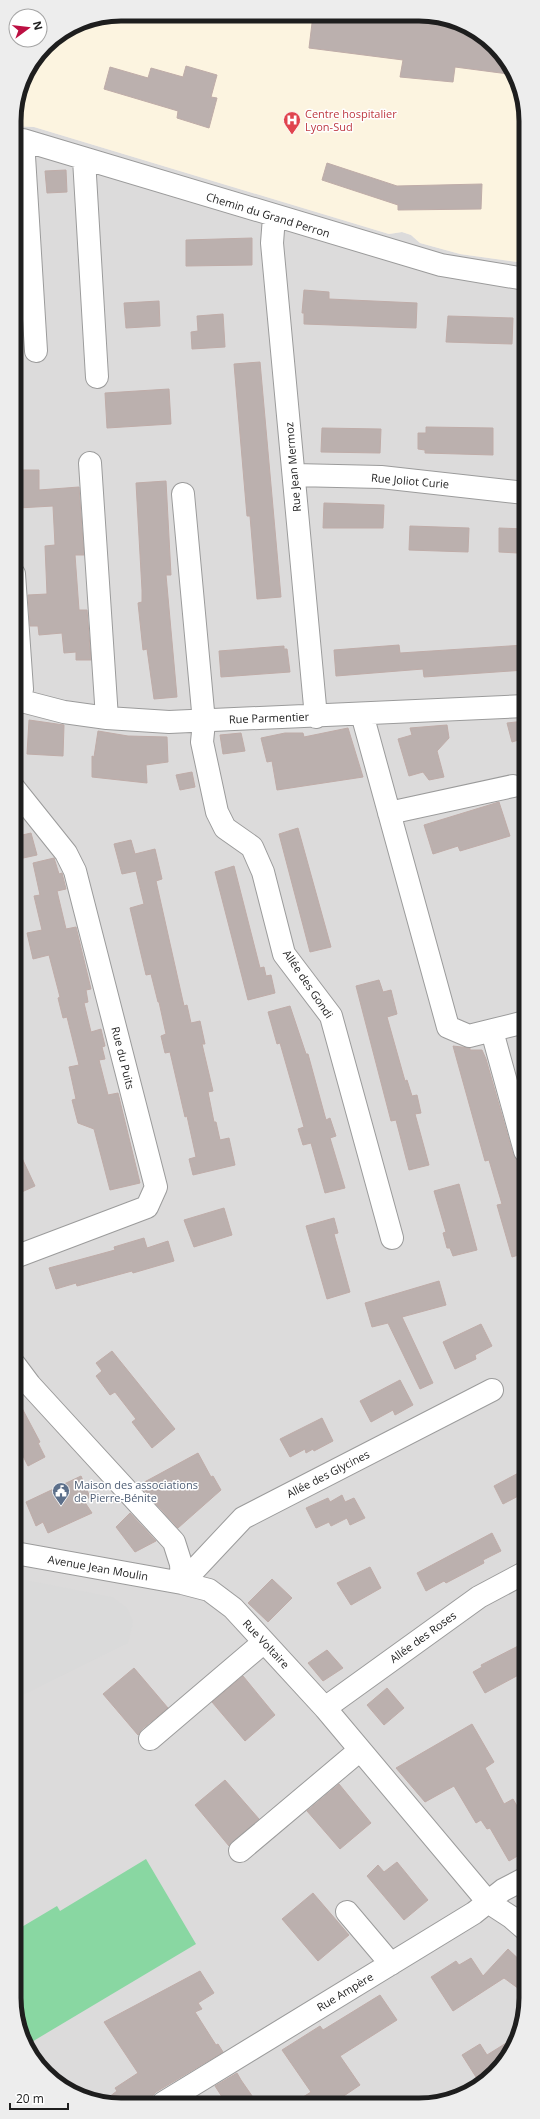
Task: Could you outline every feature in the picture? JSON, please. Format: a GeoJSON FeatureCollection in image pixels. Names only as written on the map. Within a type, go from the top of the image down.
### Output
{"type":"FeatureCollection","features":[{"type":"Feature","properties":{"kind":"street","name":"Chemin du Grand Perron"},"geometry":{"type":"LineString","coordinates":[[21,141],[274,217],[441,265],[519,278]]}},
{"type":"Feature","properties":{"kind":"street"},"geometry":{"type":"LineString","coordinates":[[84,159],[97,377]]}},
{"type":"Feature","properties":{"kind":"street"},"geometry":{"type":"LineString","coordinates":[[21,165],[36,351]]}},
{"type":"Feature","properties":{"kind":"street","name":"Rue Jean Mermoz"},"geometry":{"type":"LineString","coordinates":[[274,217],[272,243],[316,716]]}},
{"type":"Feature","properties":{"kind":"street"},"geometry":{"type":"LineString","coordinates":[[90,463],[107,718]]}},
{"type":"Feature","properties":{"kind":"street","name":"Rue Joliot Curie"},"geometry":{"type":"LineString","coordinates":[[294,475],[381,477],[519,492]]}},
{"type":"Feature","properties":{"kind":"street","name":"Allée des Gondi"},"geometry":{"type":"LineString","coordinates":[[183,494],[204,722],[202,742],[217,812],[225,828],[252,847],[263,872],[284,954],[331,1016],[392,1238]]}},
{"type":"Feature","properties":{"kind":"street"},"geometry":{"type":"LineString","coordinates":[[21,675],[21,691]]}},
{"type":"Feature","properties":{"kind":"street","name":"Rue Parmentier"},"geometry":{"type":"LineString","coordinates":[[21,701],[64,712],[107,718],[169,722],[204,722],[260,718],[519,706]]}},
{"type":"Feature","properties":{"kind":"street"},"geometry":{"type":"LineString","coordinates":[[362,714],[448,1027],[470,1036],[519,1024]]}},
{"type":"Feature","properties":{"kind":"street"},"geometry":{"type":"LineString","coordinates":[[389,813],[513,786]]}},
{"type":"Feature","properties":{"kind":"street","name":"Rue du Puits"},"geometry":{"type":"LineString","coordinates":[[21,797],[66,853],[75,871],[156,1187],[147,1207],[21,1255]]}},
{"type":"Feature","properties":{"kind":"street"},"geometry":{"type":"LineString","coordinates":[[492,1031],[519,1126]]}},
{"type":"Feature","properties":{"kind":"street"},"geometry":{"type":"LineString","coordinates":[[21,1373],[30,1385],[174,1542],[181,1564],[182,1583]]}},
{"type":"Feature","properties":{"kind":"street","name":"Allée des Glycines"},"geometry":{"type":"LineString","coordinates":[[182,1583],[243,1518],[492,1390]]}},
{"type":"Feature","properties":{"kind":"street","name":"Avenue Jean Moulin"},"geometry":{"type":"LineString","coordinates":[[21,1554],[182,1583]]}},
{"type":"Feature","properties":{"kind":"street","name":"Allée des Roses"},"geometry":{"type":"LineString","coordinates":[[325,1708],[479,1597],[519,1576]]}},
{"type":"Feature","properties":{"kind":"street","name":"Rue Voltaire"},"geometry":{"type":"LineString","coordinates":[[182,1583],[209,1590],[233,1608],[325,1708],[488,1902],[519,1924]]}},
{"type":"Feature","properties":{"kind":"street"},"geometry":{"type":"LineString","coordinates":[[150,1739],[264,1642]]}},
{"type":"Feature","properties":{"kind":"street"},"geometry":{"type":"LineString","coordinates":[[240,1851],[360,1750]]}},
{"type":"Feature","properties":{"kind":"street","name":"Rue Ampère"},"geometry":{"type":"LineString","coordinates":[[188,2097],[391,1964],[474,1913],[503,1890],[519,1882]]}},
{"type":"Feature","properties":{"kind":"street"},"geometry":{"type":"LineString","coordinates":[[347,1912],[391,1964]]}},
{"type":"Feature","properties":{"kind":"shaded area","name":"Centre hospitalier Lyon-Sud"},"geometry":{"type":"Polygon","coordinates":[[[114,21],[426,21],[451,26],[463,31],[490,50],[498,60],[509,77],[517,101],[519,121],[519,262],[460,254],[420,243],[411,235],[402,232],[389,234],[34,127],[21,126],[24,95],[31,77],[46,55],[65,38],[89,26],[114,21]]]}},
{"type":"Feature","properties":{"kind":"shaded area"},"geometry":{"type":"Polygon","coordinates":[[[21,126],[34,127],[389,234],[402,232],[411,235],[420,243],[460,254],[519,262],[519,2005],[517,2018],[514,2030],[506,2048],[490,2069],[463,2088],[445,2095],[419,2098],[114,2098],[101,2096],[77,2088],[50,2069],[38,2054],[26,2030],[21,1998],[21,126]]]}},
{"type":"Feature","properties":{"kind":"shaded area"},"geometry":{"type":"Polygon","coordinates":[[[21,1579],[112,1597],[127,1608],[133,1622],[128,1643],[21,1696],[21,1579]]]}},
{"type":"Feature","properties":{"kind":"green space"},"geometry":{"type":"Polygon","coordinates":[[[146,1859],[196,1944],[31,2042],[26,2030],[22,2011],[21,1927],[57,1906],[60,1911],[146,1859]]]}},
{"type":"Feature","properties":{"kind":"building"},"geometry":{"type":"Polygon","coordinates":[[[312,21],[426,21],[451,26],[469,34],[490,50],[507,74],[455,67],[453,82],[400,77],[403,60],[309,48],[312,21]]]}},
{"type":"Feature","properties":{"kind":"building"},"geometry":{"type":"Polygon","coordinates":[[[186,66],[217,75],[211,97],[217,98],[209,128],[177,118],[178,111],[104,89],[110,67],[148,78],[151,68],[183,77],[186,66]]]}},
{"type":"Feature","properties":{"kind":"building"},"geometry":{"type":"Polygon","coordinates":[[[327,163],[397,186],[482,184],[481,209],[398,210],[398,205],[322,180],[327,163]]]}},
{"type":"Feature","properties":{"kind":"building"},"geometry":{"type":"Polygon","coordinates":[[[66,170],[67,192],[47,193],[45,171],[66,170]]]}},
{"type":"Feature","properties":{"kind":"building"},"geometry":{"type":"Polygon","coordinates":[[[252,238],[252,265],[186,266],[186,240],[252,238]]]}},
{"type":"Feature","properties":{"kind":"building"},"geometry":{"type":"Polygon","coordinates":[[[304,290],[329,292],[329,299],[417,303],[416,328],[304,324],[304,313],[302,313],[304,290]]]}},
{"type":"Feature","properties":{"kind":"building"},"geometry":{"type":"Polygon","coordinates":[[[159,301],[160,326],[126,328],[124,303],[159,301]]]}},
{"type":"Feature","properties":{"kind":"building"},"geometry":{"type":"Polygon","coordinates":[[[223,314],[225,347],[192,349],[191,332],[198,331],[197,316],[223,314]]]}},
{"type":"Feature","properties":{"kind":"building"},"geometry":{"type":"Polygon","coordinates":[[[448,316],[513,318],[512,344],[446,342],[448,316]]]}},
{"type":"Feature","properties":{"kind":"building"},"geometry":{"type":"Polygon","coordinates":[[[260,362],[281,597],[257,599],[250,516],[247,516],[234,364],[260,362]]]}},
{"type":"Feature","properties":{"kind":"building"},"geometry":{"type":"Polygon","coordinates":[[[169,389],[171,424],[107,428],[105,393],[169,389]]]}},
{"type":"Feature","properties":{"kind":"building"},"geometry":{"type":"Polygon","coordinates":[[[426,427],[493,428],[493,455],[425,453],[425,450],[418,449],[418,433],[426,433],[426,427]]]}},
{"type":"Feature","properties":{"kind":"building"},"geometry":{"type":"Polygon","coordinates":[[[322,428],[381,429],[380,453],[321,452],[322,428]]]}},
{"type":"Feature","properties":{"kind":"building"},"geometry":{"type":"Polygon","coordinates":[[[21,470],[39,470],[39,490],[79,487],[84,555],[75,555],[79,610],[87,610],[91,660],[76,660],[76,652],[64,653],[62,633],[39,635],[38,626],[30,626],[28,595],[47,594],[45,546],[55,545],[53,506],[21,508],[21,470]]]}},
{"type":"Feature","properties":{"kind":"building"},"geometry":{"type":"Polygon","coordinates":[[[166,481],[171,575],[166,575],[177,697],[154,699],[147,649],[143,650],[138,603],[142,602],[142,590],[136,483],[166,481]]]}},
{"type":"Feature","properties":{"kind":"building"},"geometry":{"type":"Polygon","coordinates":[[[324,503],[384,505],[383,528],[323,528],[324,503]]]}},
{"type":"Feature","properties":{"kind":"building"},"geometry":{"type":"Polygon","coordinates":[[[410,526],[469,528],[468,552],[409,550],[410,526]]]}},
{"type":"Feature","properties":{"kind":"building"},"geometry":{"type":"Polygon","coordinates":[[[499,528],[519,529],[518,553],[499,552],[499,528]]]}},
{"type":"Feature","properties":{"kind":"building"},"geometry":{"type":"Polygon","coordinates":[[[399,645],[400,653],[519,645],[519,670],[424,677],[423,669],[336,676],[334,650],[399,645]]]}},
{"type":"Feature","properties":{"kind":"building"},"geometry":{"type":"Polygon","coordinates":[[[284,646],[284,649],[287,649],[290,672],[221,677],[219,651],[284,646]]]}},
{"type":"Feature","properties":{"kind":"building"},"geometry":{"type":"Polygon","coordinates":[[[29,720],[64,725],[63,756],[27,754],[29,720]]]}},
{"type":"Feature","properties":{"kind":"building"},"geometry":{"type":"Polygon","coordinates":[[[519,722],[519,740],[512,742],[507,723],[519,722]]]}},
{"type":"Feature","properties":{"kind":"building"},"geometry":{"type":"Polygon","coordinates":[[[447,725],[449,738],[437,751],[444,777],[429,780],[423,772],[409,776],[398,739],[412,735],[410,728],[447,725]]]}},
{"type":"Feature","properties":{"kind":"building"},"geometry":{"type":"Polygon","coordinates":[[[348,728],[363,777],[277,790],[272,761],[267,762],[261,738],[285,733],[303,733],[304,737],[348,728]]]}},
{"type":"Feature","properties":{"kind":"building"},"geometry":{"type":"Polygon","coordinates":[[[98,731],[128,736],[167,737],[168,762],[146,765],[147,783],[92,777],[92,756],[94,757],[98,731]]]}},
{"type":"Feature","properties":{"kind":"building"},"geometry":{"type":"Polygon","coordinates":[[[241,733],[245,751],[223,754],[220,735],[241,733]]]}},
{"type":"Feature","properties":{"kind":"building"},"geometry":{"type":"Polygon","coordinates":[[[192,772],[195,787],[180,790],[176,775],[192,772]]]}},
{"type":"Feature","properties":{"kind":"building"},"geometry":{"type":"Polygon","coordinates":[[[499,802],[510,836],[460,851],[458,846],[433,854],[424,825],[499,802]]]}},
{"type":"Feature","properties":{"kind":"building"},"geometry":{"type":"Polygon","coordinates":[[[298,828],[331,947],[310,952],[279,834],[298,828]]]}},
{"type":"Feature","properties":{"kind":"building"},"geometry":{"type":"Polygon","coordinates":[[[31,833],[37,855],[21,858],[21,835],[31,833]]]}},
{"type":"Feature","properties":{"kind":"building"},"geometry":{"type":"Polygon","coordinates":[[[131,840],[135,854],[155,849],[162,879],[156,881],[184,1006],[187,1005],[191,1023],[200,1021],[205,1044],[202,1044],[213,1091],[208,1092],[214,1122],[216,1122],[220,1140],[229,1138],[235,1165],[193,1175],[189,1159],[196,1157],[187,1116],[185,1117],[170,1052],[165,1053],[161,1036],[166,1034],[159,1002],[151,974],[146,975],[130,908],[144,904],[136,871],[122,874],[114,844],[131,840]]]}},
{"type":"Feature","properties":{"kind":"building"},"geometry":{"type":"Polygon","coordinates":[[[54,858],[59,874],[62,873],[66,889],[57,891],[66,929],[76,927],[91,989],[86,990],[88,1002],[84,1003],[91,1032],[101,1029],[105,1046],[102,1047],[105,1059],[99,1060],[108,1095],[118,1093],[140,1183],[110,1190],[94,1129],[78,1123],[72,1100],[76,1099],[69,1067],[79,1065],[67,1017],[63,1018],[58,998],[60,997],[49,955],[33,959],[27,933],[42,930],[34,896],[40,895],[33,863],[54,858]]]}},
{"type":"Feature","properties":{"kind":"building"},"geometry":{"type":"Polygon","coordinates":[[[234,866],[260,968],[264,967],[266,976],[271,975],[275,993],[248,1000],[215,872],[234,866]]]}},
{"type":"Feature","properties":{"kind":"building"},"geometry":{"type":"Polygon","coordinates":[[[379,980],[383,992],[391,990],[397,1014],[387,1017],[405,1081],[407,1080],[412,1096],[417,1095],[421,1113],[415,1114],[429,1165],[409,1170],[396,1120],[391,1121],[356,986],[379,980]]]}},
{"type":"Feature","properties":{"kind":"building"},"geometry":{"type":"Polygon","coordinates":[[[290,1006],[306,1054],[308,1054],[326,1120],[330,1118],[336,1136],[330,1138],[345,1188],[325,1193],[311,1143],[303,1145],[298,1129],[304,1127],[280,1043],[277,1044],[268,1012],[290,1006]]]}},
{"type":"Feature","properties":{"kind":"building"},"geometry":{"type":"Polygon","coordinates":[[[453,1046],[470,1048],[470,1050],[482,1050],[486,1059],[513,1154],[519,1164],[519,1168],[517,1169],[519,1176],[519,1255],[512,1257],[497,1205],[502,1204],[489,1160],[485,1161],[453,1046]]]}},
{"type":"Feature","properties":{"kind":"building"},"geometry":{"type":"Polygon","coordinates":[[[21,1156],[35,1186],[21,1192],[21,1156]]]}},
{"type":"Feature","properties":{"kind":"building"},"geometry":{"type":"Polygon","coordinates":[[[459,1184],[477,1250],[453,1256],[450,1248],[447,1248],[443,1233],[446,1232],[434,1191],[459,1184]]]}},
{"type":"Feature","properties":{"kind":"building"},"geometry":{"type":"Polygon","coordinates":[[[224,1208],[232,1235],[194,1247],[184,1220],[224,1208]]]}},
{"type":"Feature","properties":{"kind":"building"},"geometry":{"type":"Polygon","coordinates":[[[334,1218],[338,1233],[334,1234],[350,1292],[327,1299],[306,1226],[334,1218]]]}},
{"type":"Feature","properties":{"kind":"building"},"geometry":{"type":"Polygon","coordinates":[[[144,1238],[147,1248],[168,1241],[174,1261],[133,1273],[132,1271],[77,1286],[76,1283],[56,1289],[49,1268],[115,1250],[114,1247],[144,1238]]]}},
{"type":"Feature","properties":{"kind":"building"},"geometry":{"type":"Polygon","coordinates":[[[439,1281],[446,1305],[402,1317],[433,1383],[420,1389],[388,1323],[372,1327],[365,1303],[439,1281]]]}},
{"type":"Feature","properties":{"kind":"building"},"geometry":{"type":"Polygon","coordinates":[[[481,1324],[492,1346],[475,1355],[476,1359],[455,1369],[443,1342],[481,1324]]]}},
{"type":"Feature","properties":{"kind":"building"},"geometry":{"type":"Polygon","coordinates":[[[112,1351],[175,1429],[152,1448],[132,1422],[136,1419],[115,1392],[110,1395],[96,1376],[102,1371],[96,1363],[112,1351]]]}},
{"type":"Feature","properties":{"kind":"building"},"geometry":{"type":"Polygon","coordinates":[[[400,1380],[413,1405],[395,1415],[393,1410],[371,1422],[360,1401],[400,1380]]]}},
{"type":"Feature","properties":{"kind":"building"},"geometry":{"type":"Polygon","coordinates":[[[21,1406],[40,1442],[38,1443],[45,1457],[28,1466],[21,1452],[21,1406]]]}},
{"type":"Feature","properties":{"kind":"building"},"geometry":{"type":"Polygon","coordinates":[[[322,1418],[333,1441],[314,1451],[313,1449],[306,1453],[305,1449],[290,1457],[280,1439],[322,1418]]]}},
{"type":"Feature","properties":{"kind":"building"},"geometry":{"type":"Polygon","coordinates":[[[198,1453],[211,1477],[213,1476],[221,1490],[178,1528],[139,1485],[198,1453]]]}},
{"type":"Feature","properties":{"kind":"building"},"geometry":{"type":"Polygon","coordinates":[[[519,1473],[519,1496],[503,1504],[494,1486],[519,1473]]]}},
{"type":"Feature","properties":{"kind":"building","name":"Maison des associations de Pierre-Bénite"},"geometry":{"type":"Polygon","coordinates":[[[81,1476],[90,1497],[84,1501],[92,1513],[48,1533],[43,1522],[36,1526],[26,1502],[81,1476]]]}},
{"type":"Feature","properties":{"kind":"building"},"geometry":{"type":"Polygon","coordinates":[[[342,1495],[345,1502],[354,1498],[365,1518],[350,1525],[347,1518],[331,1526],[329,1522],[316,1528],[306,1508],[328,1498],[330,1502],[342,1495]]]}},
{"type":"Feature","properties":{"kind":"building"},"geometry":{"type":"Polygon","coordinates":[[[130,1513],[156,1541],[135,1552],[116,1527],[130,1513]]]}},
{"type":"Feature","properties":{"kind":"building"},"geometry":{"type":"Polygon","coordinates":[[[492,1533],[501,1551],[483,1560],[484,1563],[446,1583],[444,1581],[426,1591],[417,1573],[492,1533]]]}},
{"type":"Feature","properties":{"kind":"building"},"geometry":{"type":"Polygon","coordinates":[[[370,1567],[381,1588],[351,1605],[337,1583],[370,1567]]]}},
{"type":"Feature","properties":{"kind":"building"},"geometry":{"type":"Polygon","coordinates":[[[272,1579],[292,1598],[268,1622],[248,1603],[272,1579]]]}},
{"type":"Feature","properties":{"kind":"building"},"geometry":{"type":"Polygon","coordinates":[[[519,1646],[519,1675],[485,1693],[473,1672],[482,1667],[481,1665],[519,1646]]]}},
{"type":"Feature","properties":{"kind":"building"},"geometry":{"type":"Polygon","coordinates":[[[327,1650],[343,1668],[323,1681],[308,1663],[327,1650]]]}},
{"type":"Feature","properties":{"kind":"building"},"geometry":{"type":"Polygon","coordinates":[[[134,1668],[168,1708],[142,1729],[138,1735],[103,1694],[134,1668]]]}},
{"type":"Feature","properties":{"kind":"building"},"geometry":{"type":"Polygon","coordinates":[[[243,1676],[275,1715],[245,1741],[212,1702],[243,1676]]]}},
{"type":"Feature","properties":{"kind":"building"},"geometry":{"type":"Polygon","coordinates":[[[387,1688],[404,1708],[384,1725],[367,1705],[387,1688]]]}},
{"type":"Feature","properties":{"kind":"building"},"geometry":{"type":"Polygon","coordinates":[[[472,1724],[494,1762],[485,1768],[504,1804],[513,1799],[519,1810],[519,1855],[509,1861],[490,1828],[487,1829],[481,1820],[476,1823],[454,1786],[425,1802],[396,1768],[472,1724]]]}},
{"type":"Feature","properties":{"kind":"building"},"geometry":{"type":"Polygon","coordinates":[[[225,1780],[259,1819],[229,1846],[195,1805],[225,1780]]]}},
{"type":"Feature","properties":{"kind":"building"},"geometry":{"type":"Polygon","coordinates":[[[339,1784],[371,1823],[340,1849],[307,1811],[339,1784]]]}},
{"type":"Feature","properties":{"kind":"building"},"geometry":{"type":"Polygon","coordinates":[[[397,1862],[428,1900],[404,1920],[367,1876],[378,1865],[384,1872],[397,1862]]]}},
{"type":"Feature","properties":{"kind":"building"},"geometry":{"type":"Polygon","coordinates":[[[313,1893],[349,1935],[318,1961],[282,1919],[313,1893]]]}},
{"type":"Feature","properties":{"kind":"building"},"geometry":{"type":"Polygon","coordinates":[[[508,1949],[519,1959],[519,1989],[504,1978],[453,2011],[431,1977],[456,1961],[459,1965],[471,1958],[483,1976],[508,1949]]]}},
{"type":"Feature","properties":{"kind":"building"},"geometry":{"type":"Polygon","coordinates":[[[200,1971],[214,1993],[198,2003],[202,2009],[195,2012],[216,2045],[218,2044],[223,2052],[156,2092],[150,2098],[109,2097],[117,2091],[115,2088],[138,2073],[104,2022],[200,1971]]]}},
{"type":"Feature","properties":{"kind":"building"},"geometry":{"type":"Polygon","coordinates":[[[380,1995],[397,2020],[340,2056],[360,2085],[341,2098],[302,2098],[311,2092],[282,2050],[320,2026],[323,2030],[380,1995]]]}},
{"type":"Feature","properties":{"kind":"building"},"geometry":{"type":"Polygon","coordinates":[[[509,2041],[502,2054],[490,2069],[476,2077],[462,2055],[480,2044],[487,2055],[509,2041]]]}},
{"type":"Feature","properties":{"kind":"building"},"geometry":{"type":"Polygon","coordinates":[[[237,2073],[254,2098],[223,2098],[215,2086],[237,2073]]]}},
{"type":"Feature","properties":{"kind":"place","name":"Centre hospitalier Lyon-Sud"},"geometry":{"type":"Point","coordinates":[292,135]}},
{"type":"Feature","properties":{"kind":"place","name":"Maison des associations de Pierre-Bénite"},"geometry":{"type":"Point","coordinates":[61,1506]}}]}
